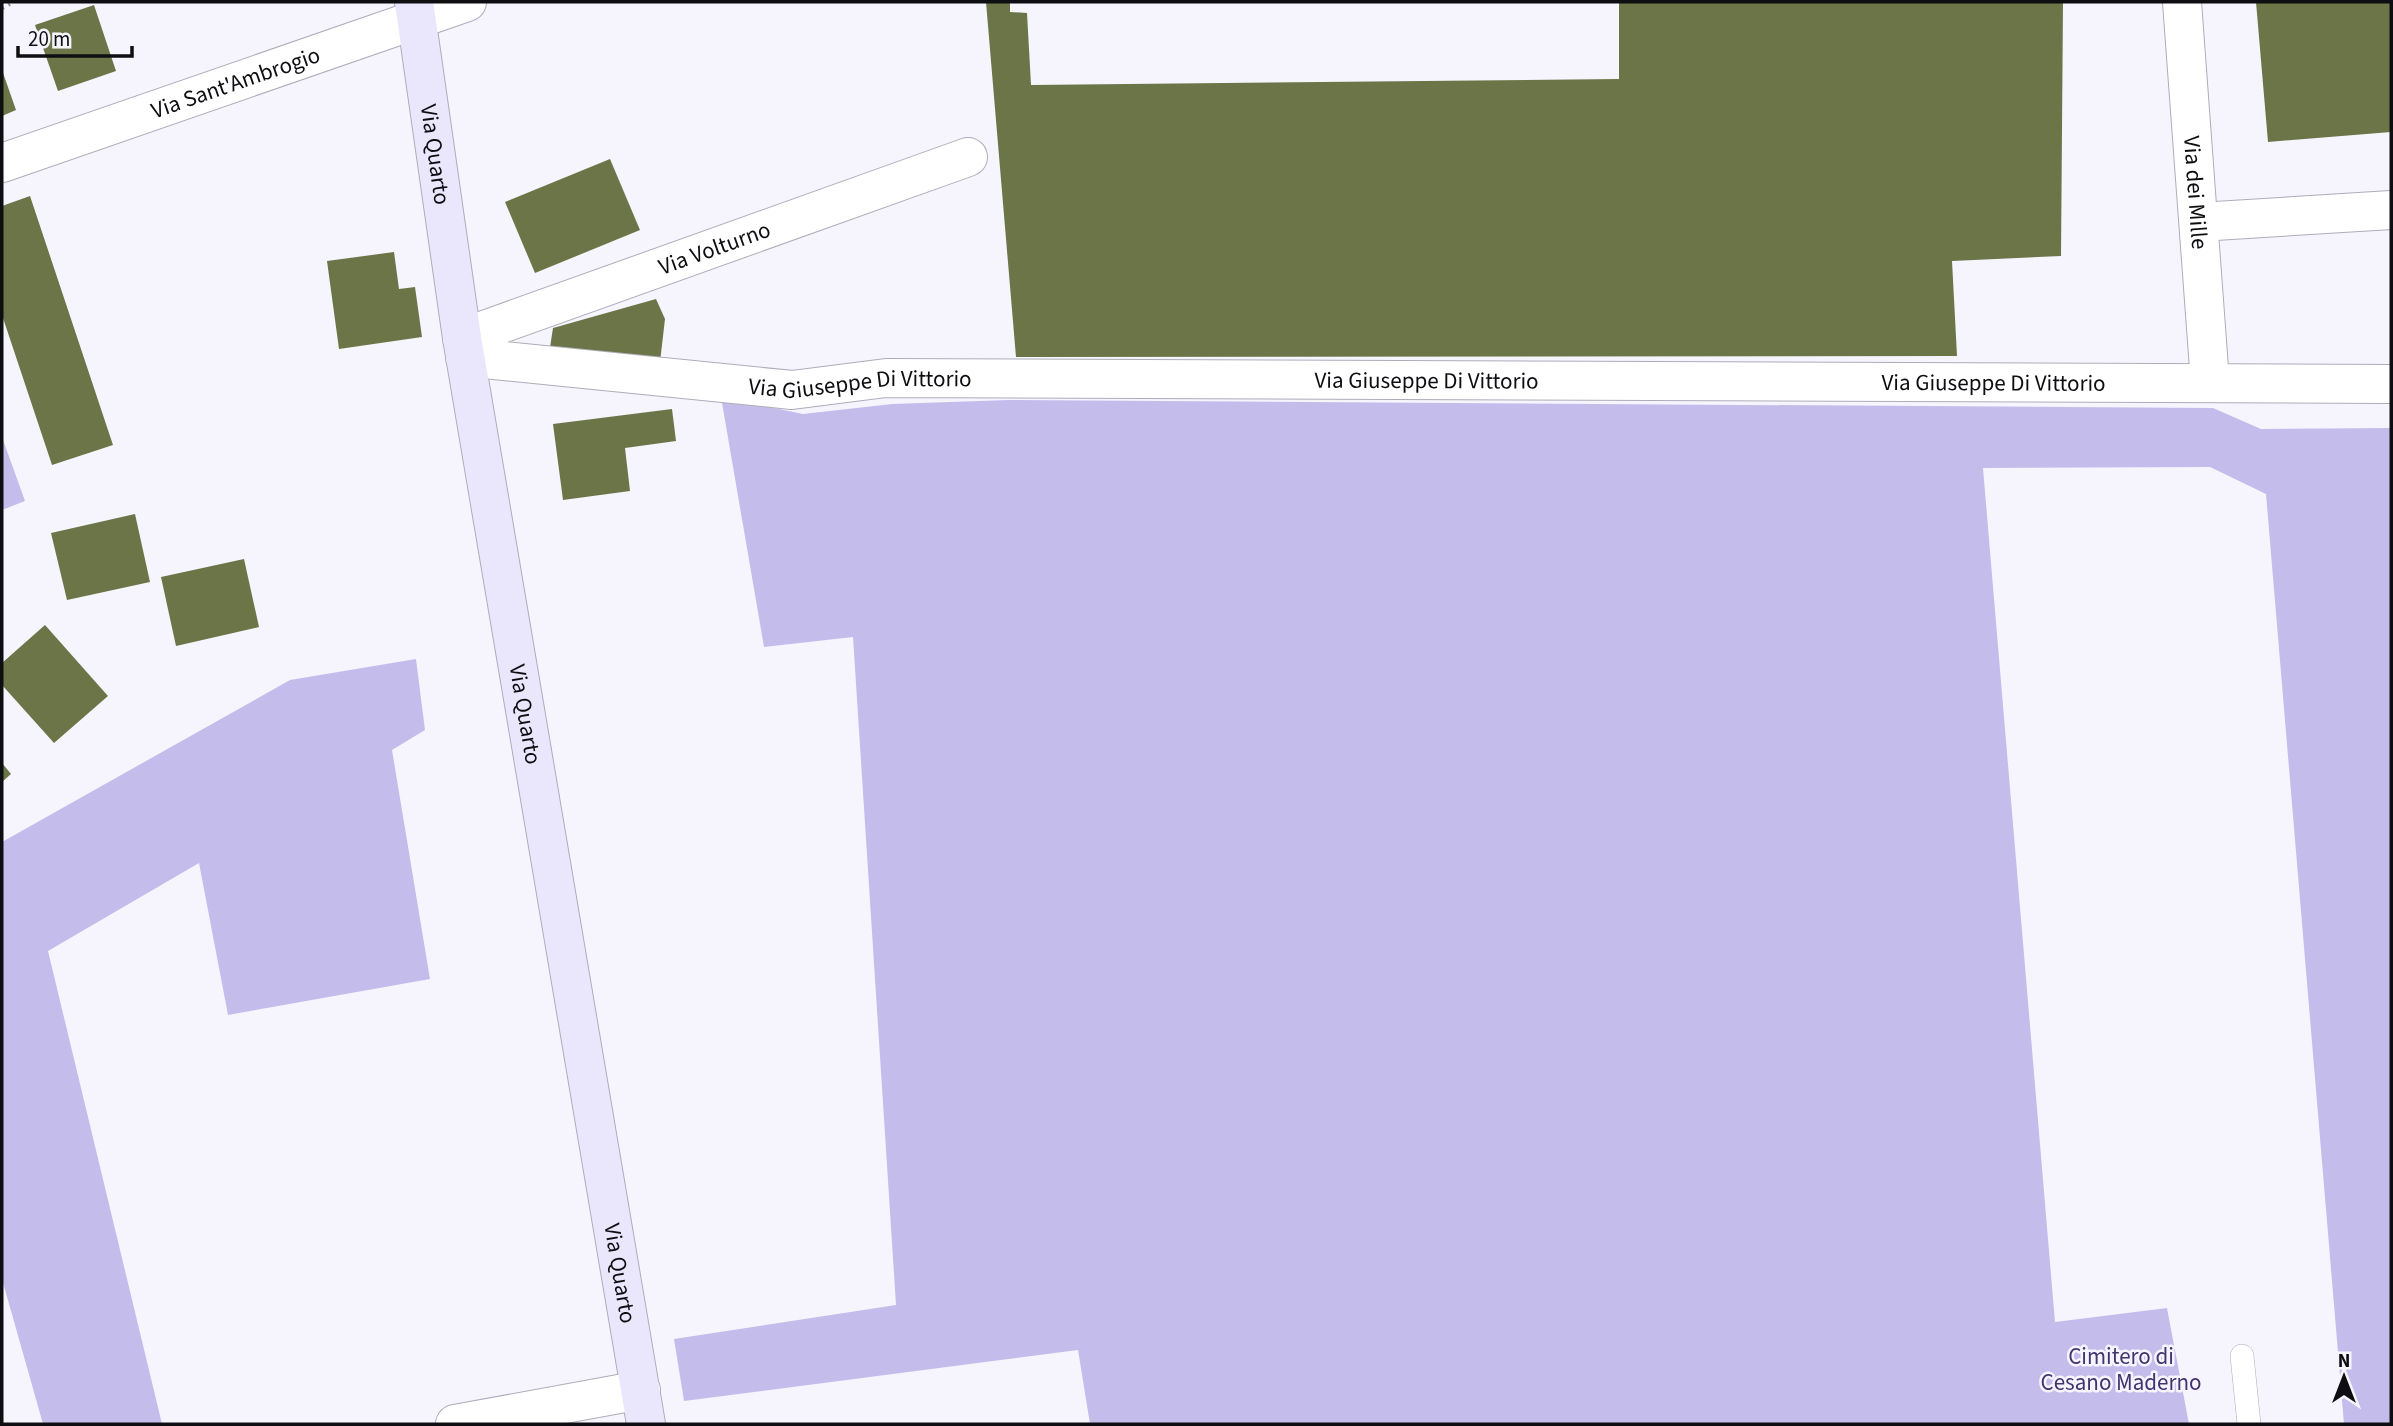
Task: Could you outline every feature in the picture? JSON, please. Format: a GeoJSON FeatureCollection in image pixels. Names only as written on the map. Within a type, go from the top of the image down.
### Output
{"type":"FeatureCollection","features":[{"type":"Feature","properties":{"kind":"street","name":"Via Sant'Ambrogio"},"geometry":{"type":"LineString","coordinates":[[2,163],[416,10],[467,2]]}},
{"type":"Feature","properties":{"kind":"street","name":"Via dei Mille"},"geometry":{"type":"LineString","coordinates":[[2182,2],[2210,382]]}},
{"type":"Feature","properties":{"kind":"street","name":"Via Quarto"},"geometry":{"type":"LineString","coordinates":[[416,10],[464,348],[643,1407]]}},
{"type":"Feature","properties":{"kind":"street","name":"Via Volturno"},"geometry":{"type":"LineString","coordinates":[[464,348],[968,157]]}},
{"type":"Feature","properties":{"kind":"street"},"geometry":{"type":"LineString","coordinates":[[2199,222],[2391,210]]}},
{"type":"Feature","properties":{"kind":"street","name":"Via Giuseppe Di Vittorio"},"geometry":{"type":"LineString","coordinates":[[464,348],[792,390],[886,378],[2391,384]]}},
{"type":"Feature","properties":{"kind":"street"},"geometry":{"type":"LineString","coordinates":[[455,1424],[643,1407]]}},
{"type":"Feature","properties":{"kind":"lane"},"geometry":{"type":"LineString","coordinates":[[2242,1356],[2249,1424]]}},
{"type":"Feature","properties":{"kind":"path"},"geometry":{"type":"LineString","coordinates":[[2,8],[13,2]]}},
{"type":"Feature","properties":{"kind":"green space","name":"Cimitero di Cesano Maderno"},"geometry":{"type":"Polygon","coordinates":[[[721,397],[803,414],[892,404],[1008,400],[2213,408],[2261,429],[2391,428],[2391,1424],[2344,1424],[2266,494],[2210,467],[1983,468],[2055,1322],[2167,1308],[2189,1424],[1090,1424],[1078,1350],[684,1401],[674,1339],[896,1305],[853,637],[764,647],[721,397]]]}},
{"type":"Feature","properties":{"kind":"green space"},"geometry":{"type":"Polygon","coordinates":[[[2,437],[25,501],[2,510],[2,437]]]}},
{"type":"Feature","properties":{"kind":"green space"},"geometry":{"type":"Polygon","coordinates":[[[416,659],[425,730],[392,750],[430,979],[228,1015],[199,863],[48,951],[162,1424],[43,1424],[2,1279],[2,842],[290,680],[416,659]]]}},
{"type":"Feature","properties":{"kind":"building"},"geometry":{"type":"Polygon","coordinates":[[[986,2],[1010,2],[1010,12],[1027,13],[1031,85],[1619,79],[1619,2],[2063,2],[2061,256],[1952,261],[1957,356],[1016,357],[986,2]]]}},
{"type":"Feature","properties":{"kind":"building"},"geometry":{"type":"Polygon","coordinates":[[[2256,2],[2391,2],[2391,132],[2268,142],[2256,2]]]}},
{"type":"Feature","properties":{"kind":"building"},"geometry":{"type":"Polygon","coordinates":[[[94,5],[116,71],[58,91],[35,25],[94,5]]]}},
{"type":"Feature","properties":{"kind":"building"},"geometry":{"type":"Polygon","coordinates":[[[2,70],[16,110],[2,116],[2,70]]]}},
{"type":"Feature","properties":{"kind":"building"},"geometry":{"type":"Polygon","coordinates":[[[610,159],[640,230],[535,273],[505,202],[610,159]]]}},
{"type":"Feature","properties":{"kind":"building"},"geometry":{"type":"Polygon","coordinates":[[[30,196],[113,445],[52,465],[2,315],[2,206],[30,196]]]}},
{"type":"Feature","properties":{"kind":"building"},"geometry":{"type":"Polygon","coordinates":[[[394,252],[399,289],[415,287],[422,337],[339,349],[327,261],[394,252]]]}},
{"type":"Feature","properties":{"kind":"building"},"geometry":{"type":"Polygon","coordinates":[[[656,299],[665,319],[660,362],[549,354],[553,328],[656,299]]]}},
{"type":"Feature","properties":{"kind":"building"},"geometry":{"type":"Polygon","coordinates":[[[672,409],[676,441],[625,448],[630,491],[563,500],[553,424],[672,409]]]}},
{"type":"Feature","properties":{"kind":"building"},"geometry":{"type":"Polygon","coordinates":[[[135,514],[150,582],[67,600],[51,533],[135,514]]]}},
{"type":"Feature","properties":{"kind":"building"},"geometry":{"type":"Polygon","coordinates":[[[244,559],[259,627],[176,646],[161,577],[244,559]]]}},
{"type":"Feature","properties":{"kind":"building"},"geometry":{"type":"Polygon","coordinates":[[[45,625],[108,696],[54,743],[2,685],[2,663],[45,625]]]}},
{"type":"Feature","properties":{"kind":"building"},"geometry":{"type":"Polygon","coordinates":[[[2,763],[11,774],[2,782],[2,763]]]}}]}
